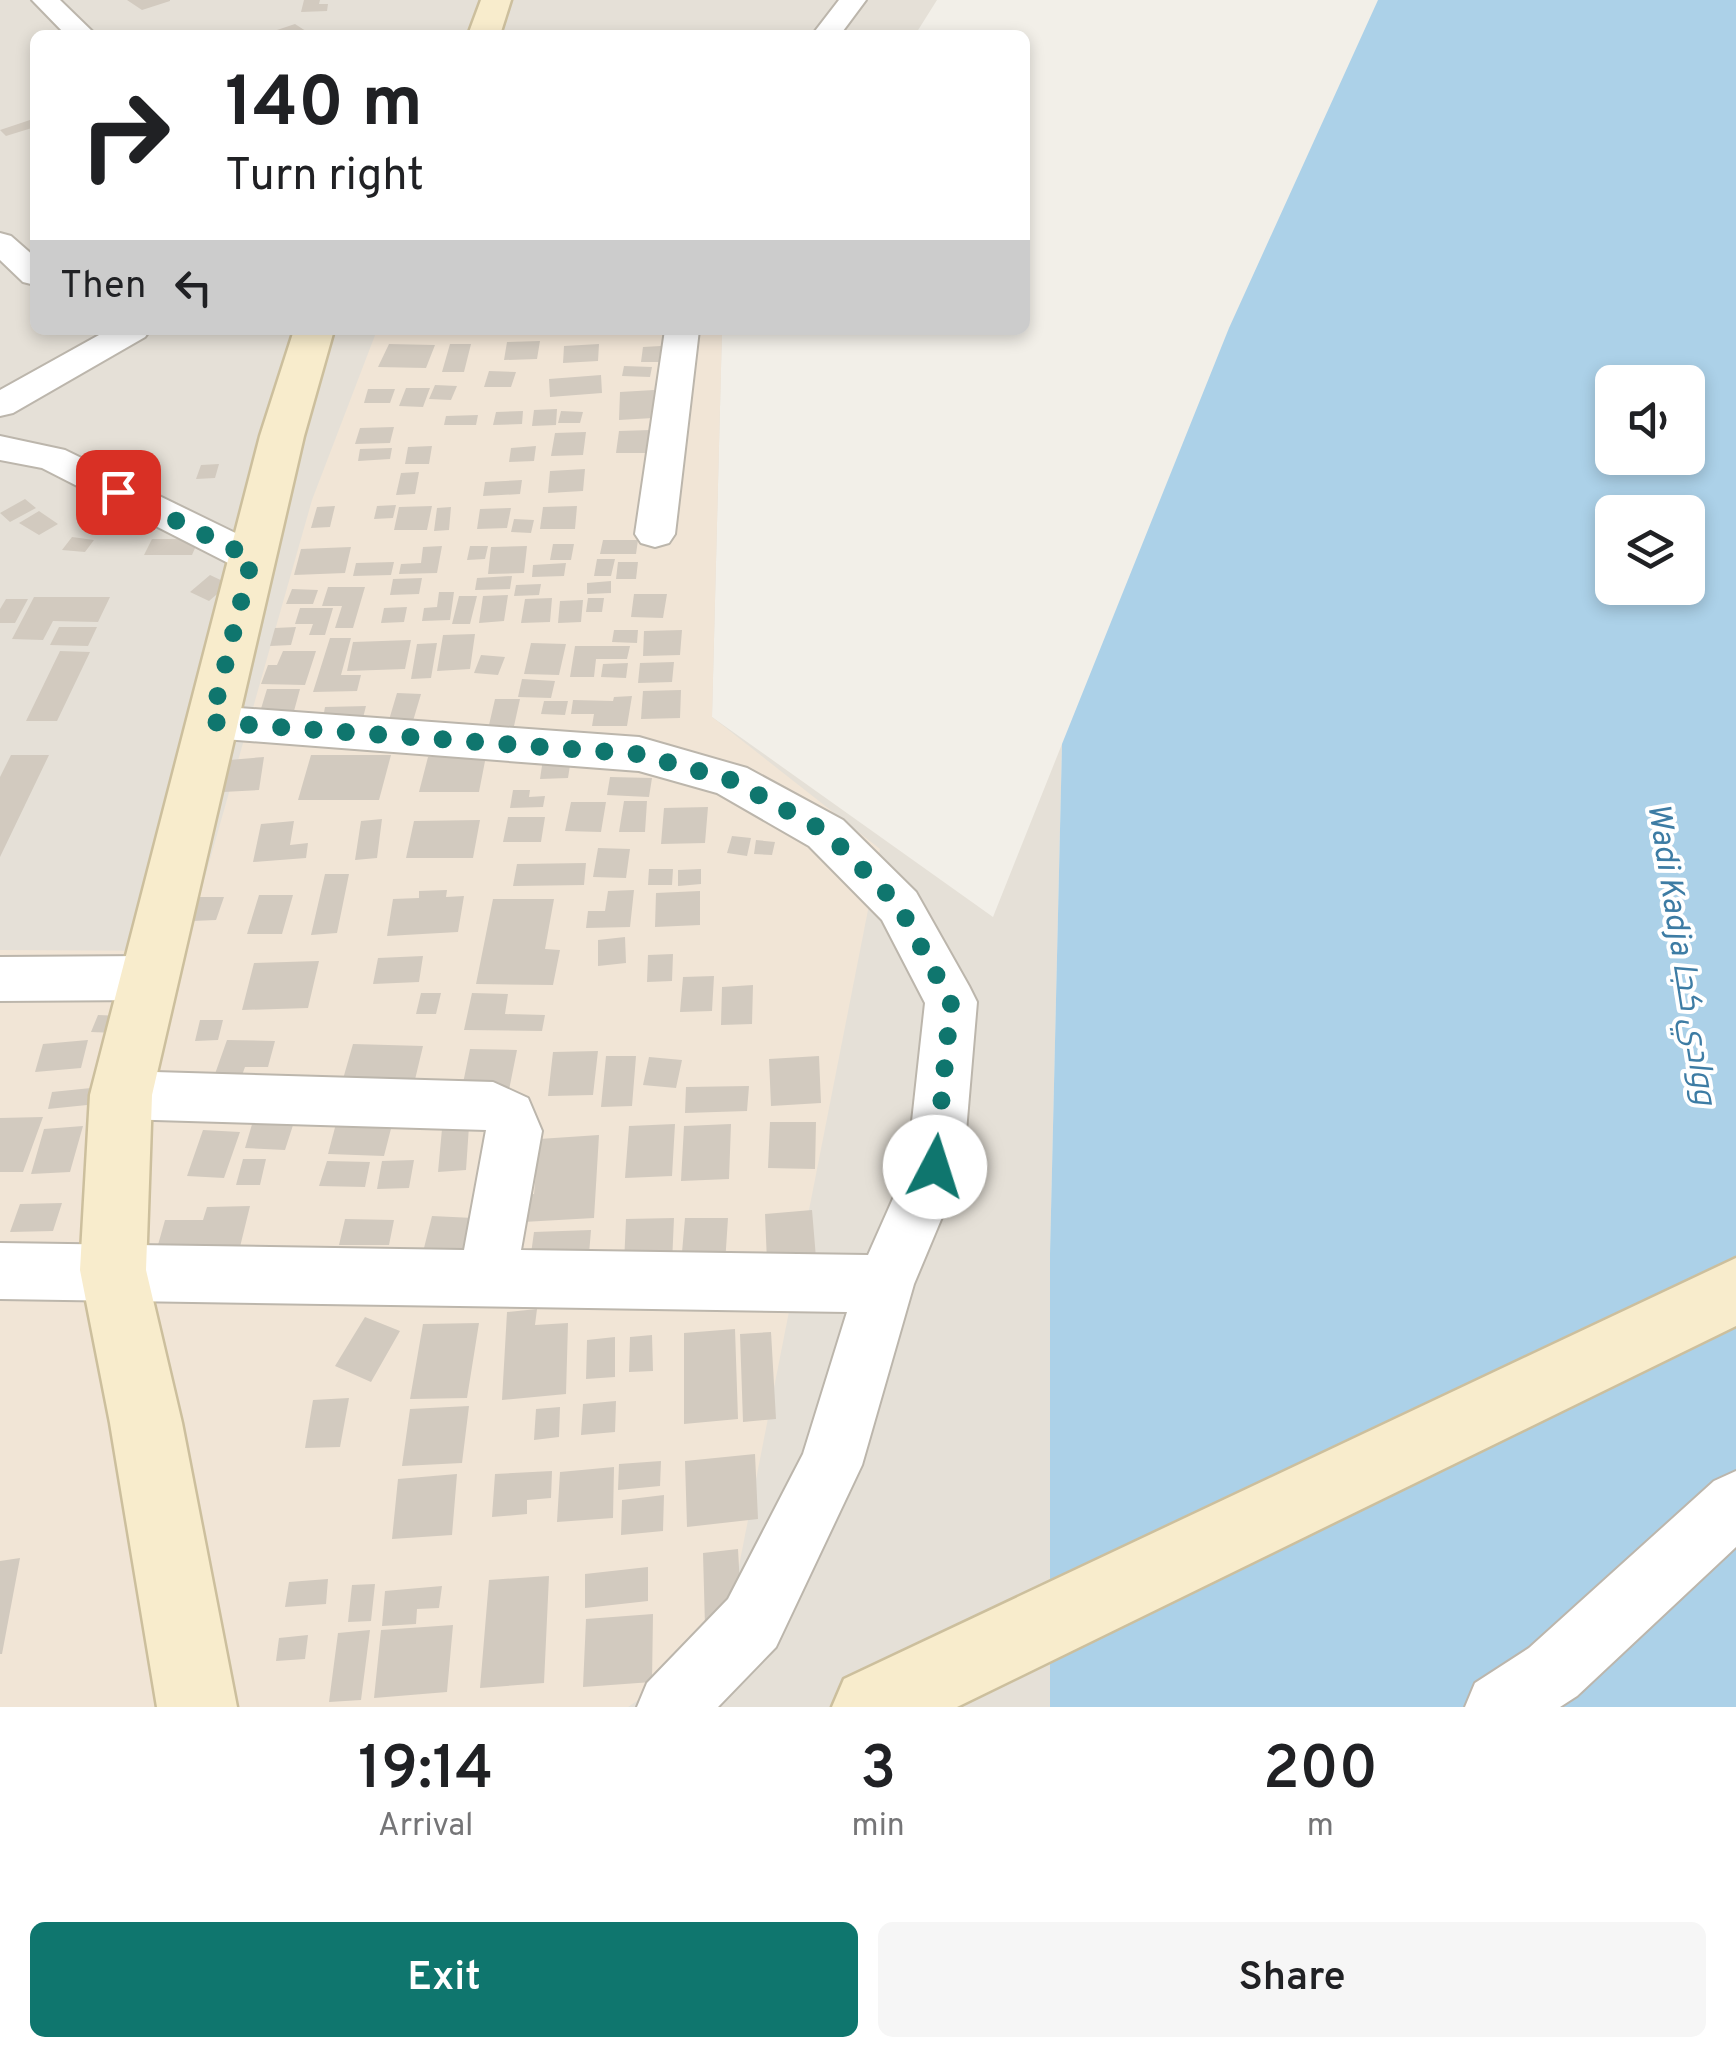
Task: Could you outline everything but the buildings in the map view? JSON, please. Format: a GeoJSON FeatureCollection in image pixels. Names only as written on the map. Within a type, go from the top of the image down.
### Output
{"type":"FeatureCollection","features":[{"type":"Feature","properties":{"kind":"street"},"geometry":{"type":"LineString","coordinates":[[46,0],[77,30]]}},
{"type":"Feature","properties":{"kind":"street"},"geometry":{"type":"LineString","coordinates":[[486,30],[496,0]]}},
{"type":"Feature","properties":{"kind":"street"},"geometry":{"type":"LineString","coordinates":[[830,30],[852,0]]}},
{"type":"Feature","properties":{"kind":"street"},"geometry":{"type":"LineString","coordinates":[[0,243],[30,270]]}},
{"type":"Feature","properties":{"kind":"street"},"geometry":{"type":"LineString","coordinates":[[0,404],[111,335]]}},
{"type":"Feature","properties":{"kind":"street"},"geometry":{"type":"LineString","coordinates":[[197,1707],[114,1270],[120,1094],[282,436],[312,335]]}},
{"type":"Feature","properties":{"kind":"street"},"geometry":{"type":"LineString","coordinates":[[656,534],[681,335]]}},
{"type":"Feature","properties":{"kind":"street"},"geometry":{"type":"LineString","coordinates":[[0,448],[52,458],[252,558]]}},
{"type":"Feature","properties":{"kind":"street"},"geometry":{"type":"LineString","coordinates":[[211,722],[638,754],[731,780],[826,832],[899,906],[951,1002],[935,1167],[885,1284],[831,1465],[752,1623],[671,1707]]}},
{"type":"Feature","properties":{"kind":"street"},"geometry":{"type":"LineString","coordinates":[[0,979],[147,978]]}},
{"type":"Feature","properties":{"kind":"street"},"geometry":{"type":"LineString","coordinates":[[120,1094],[493,1106],[509,1115],[515,1131],[488,1276]]}},
{"type":"Feature","properties":{"kind":"street"},"geometry":{"type":"LineString","coordinates":[[0,1271],[885,1284]]}},
{"type":"Feature","properties":{"kind":"street"},"geometry":{"type":"LineString","coordinates":[[872,1707],[1736,1291]]}},
{"type":"Feature","properties":{"kind":"street"},"geometry":{"type":"LineString","coordinates":[[1499,1707],[1553,1672],[1736,1503]]}},
{"type":"Feature","properties":{"kind":"shaded area"},"geometry":{"type":"Polygon","coordinates":[[[0,0],[937,0],[918,30],[30,30],[30,335],[722,335],[712,717],[993,917],[1062,744],[1050,1254],[1050,1707],[0,1707],[0,0]]]}},
{"type":"Feature","properties":{"kind":"shaded area"},"geometry":{"type":"Polygon","coordinates":[[[375,335],[722,335],[712,717],[880,849],[724,1642],[628,1707],[0,1707],[0,950],[184,951],[312,500],[375,335]]]}},
{"type":"Feature","properties":{"kind":"water","name":"Wadi Kadja ووادي كجا"},"geometry":{"type":"Polygon","coordinates":[[[1378,0],[1736,0],[1736,1707],[1050,1707],[1050,1254],[1062,744],[1229,328],[1378,0]]]}},
{"type":"Feature","properties":{"kind":"route"},"geometry":{"type":"LineString","coordinates":[[118,492],[252,558],[211,722],[638,754],[731,780],[826,832],[899,906],[951,1002],[935,1167]]}}]}
